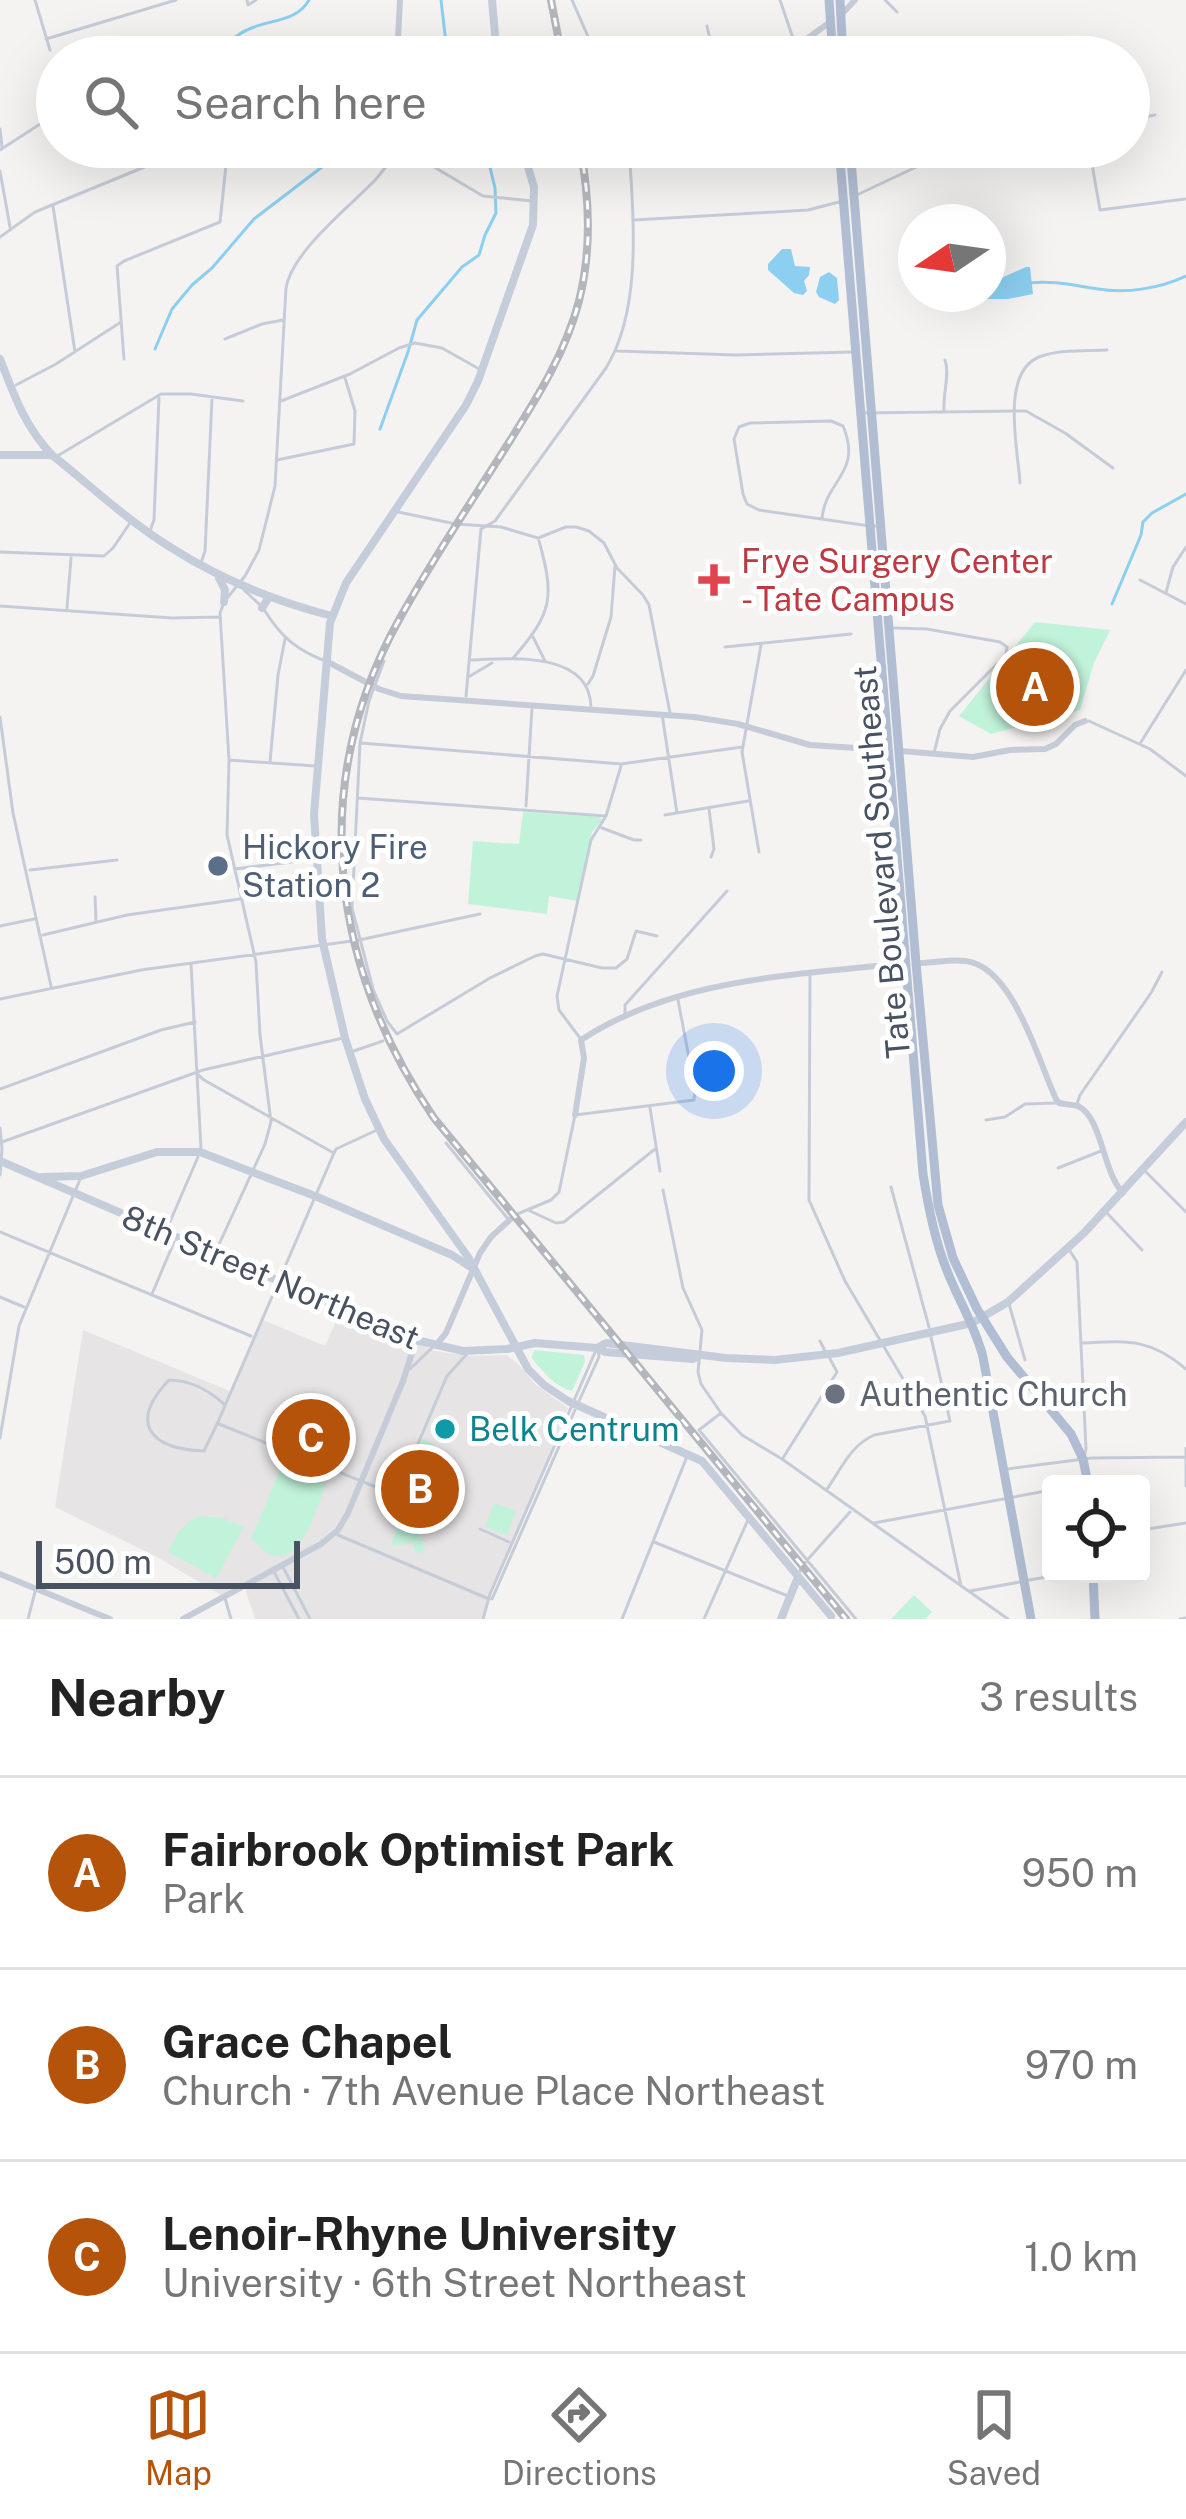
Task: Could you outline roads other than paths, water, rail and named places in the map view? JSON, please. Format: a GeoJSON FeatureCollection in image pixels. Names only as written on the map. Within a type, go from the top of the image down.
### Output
{"type":"FeatureCollection","features":[{"type":"Feature","properties":{"kind":"main road"},"geometry":{"type":"LineString","coordinates":[[492,0],[495,36]]}},
{"type":"Feature","properties":{"kind":"main road"},"geometry":{"type":"LineString","coordinates":[[829,0],[831,36]]}},
{"type":"Feature","properties":{"kind":"main road"},"geometry":{"type":"LineString","coordinates":[[840,0],[842,36]]}},
{"type":"Feature","properties":{"kind":"main road"},"geometry":{"type":"LineString","coordinates":[[528,168],[535,201],[531,234],[482,371],[466,405],[347,581],[332,616],[314,814],[323,946],[345,1038],[379,1129],[473,1268],[536,1378],[575,1404],[704,1463],[800,1570],[827,1618]]}},
{"type":"Feature","properties":{"kind":"main road","name":"Tate Boulevard Southeast"},"geometry":{"type":"LineString","coordinates":[[843,168],[894,750],[926,1197],[946,1267],[977,1321],[1066,1427],[1083,1459]]}},
{"type":"Feature","properties":{"kind":"main road","name":"Tate Boulevard Southeast"},"geometry":{"type":"LineString","coordinates":[[850,168],[856,352],[866,413]]}},
{"type":"Feature","properties":{"kind":"main road"},"geometry":{"type":"LineString","coordinates":[[0,359],[22,417],[34,435],[52,455],[149,532],[238,585],[332,616]]}},
{"type":"Feature","properties":{"kind":"main road"},"geometry":{"type":"LineString","coordinates":[[26,455],[35,448],[34,435]]}},
{"type":"Feature","properties":{"kind":"main road"},"geometry":{"type":"LineString","coordinates":[[0,455],[52,455]]}},
{"type":"Feature","properties":{"kind":"main road","name":"Tate Boulevard Southeast"},"geometry":{"type":"LineString","coordinates":[[875,526],[889,628],[894,750]]}},
{"type":"Feature","properties":{"kind":"main road"},"geometry":{"type":"LineString","coordinates":[[214,572],[225,590],[224,602]]}},
{"type":"Feature","properties":{"kind":"main road"},"geometry":{"type":"LineString","coordinates":[[262,608],[269,597]]}},
{"type":"Feature","properties":{"kind":"main road"},"geometry":{"type":"LineString","coordinates":[[597,1348],[606,1343],[757,1360],[827,1355],[977,1321],[1008,1302],[1068,1248],[1184,1128]]}},
{"type":"Feature","properties":{"kind":"main road"},"geometry":{"type":"LineString","coordinates":[[41,1178],[81,1177],[152,1153],[200,1150],[473,1268]]}},
{"type":"Feature","properties":{"kind":"main road","name":"8th Street Northeast"},"geometry":{"type":"LineString","coordinates":[[1,1161],[434,1346],[471,1351],[544,1343],[597,1348]]}},
{"type":"Feature","properties":{"kind":"main road"},"geometry":{"type":"LineString","coordinates":[[977,1321],[1031,1619]]}},
{"type":"Feature","properties":{"kind":"main road"},"geometry":{"type":"LineString","coordinates":[[597,1348],[627,1354],[701,1356]]}},
{"type":"Feature","properties":{"kind":"main road"},"geometry":{"type":"LineString","coordinates":[[1083,1459],[1086,1475]]}},
{"type":"Feature","properties":{"kind":"main road"},"geometry":{"type":"LineString","coordinates":[[781,1619],[800,1570]]}},
{"type":"Feature","properties":{"kind":"main road"},"geometry":{"type":"LineString","coordinates":[[1093,1583],[1095,1619]]}},
{"type":"Feature","properties":{"kind":"street"},"geometry":{"type":"LineString","coordinates":[[34,0],[45,36]]}},
{"type":"Feature","properties":{"kind":"street"},"geometry":{"type":"LineString","coordinates":[[56,36],[176,0]]}},
{"type":"Feature","properties":{"kind":"street"},"geometry":{"type":"LineString","coordinates":[[247,0],[248,4],[256,0]]}},
{"type":"Feature","properties":{"kind":"street"},"geometry":{"type":"LineString","coordinates":[[398,36],[400,0]]}},
{"type":"Feature","properties":{"kind":"street"},"geometry":{"type":"LineString","coordinates":[[572,0],[588,36]]}},
{"type":"Feature","properties":{"kind":"street"},"geometry":{"type":"LineString","coordinates":[[780,0],[792,36]]}},
{"type":"Feature","properties":{"kind":"street"},"geometry":{"type":"LineString","coordinates":[[813,36],[855,0]]}},
{"type":"Feature","properties":{"kind":"street"},"geometry":{"type":"LineString","coordinates":[[885,0],[897,12]]}},
{"type":"Feature","properties":{"kind":"street"},"geometry":{"type":"LineString","coordinates":[[707,26],[710,36]]}},
{"type":"Feature","properties":{"kind":"street"},"geometry":{"type":"LineString","coordinates":[[1150,116],[1154,115]]}},
{"type":"Feature","properties":{"kind":"street"},"geometry":{"type":"LineString","coordinates":[[0,130],[1,149],[36,126]]}},
{"type":"Feature","properties":{"kind":"street"},"geometry":{"type":"LineString","coordinates":[[0,237],[26,216],[143,168]]}},
{"type":"Feature","properties":{"kind":"street"},"geometry":{"type":"LineString","coordinates":[[124,359],[118,265],[221,220],[225,168]]}},
{"type":"Feature","properties":{"kind":"street"},"geometry":{"type":"LineString","coordinates":[[216,1254],[270,1132],[255,955],[227,835],[229,760],[220,617],[224,602],[259,550],[274,488],[287,283],[295,262],[384,168]]}},
{"type":"Feature","properties":{"kind":"street"},"geometry":{"type":"LineString","coordinates":[[436,168],[484,196],[535,201]]}},
{"type":"Feature","properties":{"kind":"street"},"geometry":{"type":"LineString","coordinates":[[466,700],[482,529],[495,520],[616,351],[629,291],[629,168]]}},
{"type":"Feature","properties":{"kind":"street"},"geometry":{"type":"LineString","coordinates":[[632,220],[808,210],[849,198],[914,168]]}},
{"type":"Feature","properties":{"kind":"street"},"geometry":{"type":"LineString","coordinates":[[1093,168],[1100,210],[1185,199]]}},
{"type":"Feature","properties":{"kind":"street"},"geometry":{"type":"LineString","coordinates":[[0,171],[11,228]]}},
{"type":"Feature","properties":{"kind":"street"},"geometry":{"type":"LineString","coordinates":[[53,204],[75,352]]}},
{"type":"Feature","properties":{"kind":"street"},"geometry":{"type":"LineString","coordinates":[[225,339],[285,320]]}},
{"type":"Feature","properties":{"kind":"street"},"geometry":{"type":"LineString","coordinates":[[10,388],[122,321]]}},
{"type":"Feature","properties":{"kind":"street"},"geometry":{"type":"LineString","coordinates":[[280,401],[418,343],[442,348],[482,371]]}},
{"type":"Feature","properties":{"kind":"street"},"geometry":{"type":"LineString","coordinates":[[1020,483],[1017,380],[1029,362],[1052,353],[1107,350]]}},
{"type":"Feature","properties":{"kind":"street"},"geometry":{"type":"LineString","coordinates":[[616,351],[856,352]]}},
{"type":"Feature","properties":{"kind":"street"},"geometry":{"type":"LineString","coordinates":[[944,412],[945,360]]}},
{"type":"Feature","properties":{"kind":"street"},"geometry":{"type":"LineString","coordinates":[[278,460],[354,444],[355,411],[344,376]]}},
{"type":"Feature","properties":{"kind":"street"},"geometry":{"type":"LineString","coordinates":[[149,532],[154,520],[158,394]]}},
{"type":"Feature","properties":{"kind":"street"},"geometry":{"type":"LineString","coordinates":[[52,455],[62,454],[158,394],[243,401]]}},
{"type":"Feature","properties":{"kind":"street"},"geometry":{"type":"LineString","coordinates":[[200,564],[205,547],[212,398]]}},
{"type":"Feature","properties":{"kind":"street"},"geometry":{"type":"LineString","coordinates":[[866,413],[1015,409],[1040,416],[1113,468]]}},
{"type":"Feature","properties":{"kind":"street"},"geometry":{"type":"LineString","coordinates":[[822,519],[824,505],[849,461],[846,429],[836,421],[739,427],[734,440],[747,504],[759,510],[822,519],[875,526]]}},
{"type":"Feature","properties":{"kind":"street"},"geometry":{"type":"LineString","coordinates":[[396,511],[458,524],[509,528],[538,538],[576,526],[599,538],[646,600],[677,813]]}},
{"type":"Feature","properties":{"kind":"street"},"geometry":{"type":"LineString","coordinates":[[0,551],[107,554],[133,519]]}},
{"type":"Feature","properties":{"kind":"street"},"geometry":{"type":"LineString","coordinates":[[513,659],[545,613],[549,583],[538,538]]}},
{"type":"Feature","properties":{"kind":"street"},"geometry":{"type":"LineString","coordinates":[[1166,592],[1173,567],[1186,547]]}},
{"type":"Feature","properties":{"kind":"street"},"geometry":{"type":"LineString","coordinates":[[67,610],[72,555]]}},
{"type":"Feature","properties":{"kind":"street"},"geometry":{"type":"LineString","coordinates":[[587,686],[611,617],[615,564]]}},
{"type":"Feature","properties":{"kind":"street"},"geometry":{"type":"LineString","coordinates":[[1140,580],[1186,604]]}},
{"type":"Feature","properties":{"kind":"street"},"geometry":{"type":"LineString","coordinates":[[238,585],[299,650],[401,696],[711,719],[815,746],[973,757],[1045,749],[1085,721],[1141,744],[1185,774]]}},
{"type":"Feature","properties":{"kind":"street"},"geometry":{"type":"LineString","coordinates":[[0,606],[220,617]]}},
{"type":"Feature","properties":{"kind":"street"},"geometry":{"type":"LineString","coordinates":[[889,628],[926,628],[1007,647],[1006,655],[947,716],[934,754]]}},
{"type":"Feature","properties":{"kind":"street"},"geometry":{"type":"LineString","coordinates":[[725,647],[851,634]]}},
{"type":"Feature","properties":{"kind":"street"},"geometry":{"type":"LineString","coordinates":[[532,636],[546,662]]}},
{"type":"Feature","properties":{"kind":"street"},"geometry":{"type":"LineString","coordinates":[[270,762],[285,639]]}},
{"type":"Feature","properties":{"kind":"street"},"geometry":{"type":"LineString","coordinates":[[759,852],[742,747],[760,645]]}},
{"type":"Feature","properties":{"kind":"street"},"geometry":{"type":"LineString","coordinates":[[470,660],[546,662],[570,671],[587,686],[591,710]]}},
{"type":"Feature","properties":{"kind":"street"},"geometry":{"type":"LineString","coordinates":[[384,661],[360,743],[352,900],[356,941],[377,1000],[397,1034],[535,956],[619,967],[637,931],[657,936]]}},
{"type":"Feature","properties":{"kind":"street"},"geometry":{"type":"LineString","coordinates":[[468,677],[496,662]]}},
{"type":"Feature","properties":{"kind":"street"},"geometry":{"type":"LineString","coordinates":[[1141,744],[1186,670]]}},
{"type":"Feature","properties":{"kind":"street"},"geometry":{"type":"LineString","coordinates":[[526,808],[532,705]]}},
{"type":"Feature","properties":{"kind":"street"},"geometry":{"type":"LineString","coordinates":[[0,717],[3,763],[52,988]]}},
{"type":"Feature","properties":{"kind":"street"},"geometry":{"type":"LineString","coordinates":[[360,743],[621,764],[742,747]]}},
{"type":"Feature","properties":{"kind":"street"},"geometry":{"type":"LineString","coordinates":[[229,760],[317,766]]}},
{"type":"Feature","properties":{"kind":"street"},"geometry":{"type":"LineString","coordinates":[[403,1381],[446,1333],[484,1246],[512,1218],[559,1192],[584,1058],[581,1040],[557,1006],[590,846],[607,816],[621,764]]}},
{"type":"Feature","properties":{"kind":"street"},"geometry":{"type":"LineString","coordinates":[[357,798],[607,816]]}},
{"type":"Feature","properties":{"kind":"street"},"geometry":{"type":"LineString","coordinates":[[665,815],[750,801]]}},
{"type":"Feature","properties":{"kind":"street"},"geometry":{"type":"LineString","coordinates":[[709,807],[711,856]]}},
{"type":"Feature","properties":{"kind":"street"},"geometry":{"type":"LineString","coordinates":[[600,827],[641,840]]}},
{"type":"Feature","properties":{"kind":"street"},"geometry":{"type":"LineString","coordinates":[[234,869],[316,859]]}},
{"type":"Feature","properties":{"kind":"street"},"geometry":{"type":"LineString","coordinates":[[26,870],[117,860]]}},
{"type":"Feature","properties":{"kind":"street"},"geometry":{"type":"LineString","coordinates":[[626,1015],[625,1006],[727,892]]}},
{"type":"Feature","properties":{"kind":"street"},"geometry":{"type":"LineString","coordinates":[[94,897],[96,923]]}},
{"type":"Feature","properties":{"kind":"street"},"geometry":{"type":"LineString","coordinates":[[40,935],[242,899]]}},
{"type":"Feature","properties":{"kind":"street"},"geometry":{"type":"LineString","coordinates":[[0,999],[191,963],[356,941],[480,914]]}},
{"type":"Feature","properties":{"kind":"street"},"geometry":{"type":"LineString","coordinates":[[0,926],[36,918]]}},
{"type":"Feature","properties":{"kind":"street"},"geometry":{"type":"LineString","coordinates":[[581,1040],[626,1015],[732,983],[967,961],[1003,986],[1017,1007],[1059,1103]]}},
{"type":"Feature","properties":{"kind":"street"},"geometry":{"type":"LineString","coordinates":[[166,1233],[200,1150],[191,963]]}},
{"type":"Feature","properties":{"kind":"street"},"geometry":{"type":"LineString","coordinates":[[1077,1106],[1162,972]]}},
{"type":"Feature","properties":{"kind":"street"},"geometry":{"type":"LineString","coordinates":[[810,973],[808,1200],[845,1281],[928,1425],[961,1586]]}},
{"type":"Feature","properties":{"kind":"street"},"geometry":{"type":"LineString","coordinates":[[575,1115],[694,1100],[677,998]]}},
{"type":"Feature","properties":{"kind":"street"},"geometry":{"type":"LineString","coordinates":[[0,1089],[195,1022]]}},
{"type":"Feature","properties":{"kind":"street"},"geometry":{"type":"LineString","coordinates":[[2,1142],[196,1073],[345,1038]]}},
{"type":"Feature","properties":{"kind":"street"},"geometry":{"type":"LineString","coordinates":[[350,1053],[383,1041]]}},
{"type":"Feature","properties":{"kind":"street"},"geometry":{"type":"LineString","coordinates":[[196,1073],[334,1153]]}},
{"type":"Feature","properties":{"kind":"street"},"geometry":{"type":"LineString","coordinates":[[986,1120],[1005,1117],[1025,1104],[1077,1106],[1087,1113],[1114,1183],[1123,1193]]}},
{"type":"Feature","properties":{"kind":"street"},"geometry":{"type":"LineString","coordinates":[[650,1106],[660,1172]]}},
{"type":"Feature","properties":{"kind":"street"},"geometry":{"type":"LineString","coordinates":[[0,1127],[0,1175]]}},
{"type":"Feature","properties":{"kind":"street"},"geometry":{"type":"LineString","coordinates":[[224,1404],[196,1385],[170,1380],[160,1389],[148,1430],[157,1439],[204,1451],[334,1153],[379,1129]]}},
{"type":"Feature","properties":{"kind":"street"},"geometry":{"type":"LineString","coordinates":[[446,1143],[512,1218]]}},
{"type":"Feature","properties":{"kind":"street"},"geometry":{"type":"LineString","coordinates":[[529,1210],[564,1222],[655,1149]]}},
{"type":"Feature","properties":{"kind":"street"},"geometry":{"type":"LineString","coordinates":[[1058,1168],[1102,1150]]}},
{"type":"Feature","properties":{"kind":"street"},"geometry":{"type":"LineString","coordinates":[[1144,1170],[1186,1212]]}},
{"type":"Feature","properties":{"kind":"street"},"geometry":{"type":"LineString","coordinates":[[0,1438],[15,1339],[81,1177]]}},
{"type":"Feature","properties":{"kind":"street"},"geometry":{"type":"LineString","coordinates":[[826,1490],[863,1440],[950,1420],[891,1187]]}},
{"type":"Feature","properties":{"kind":"street"},"geometry":{"type":"LineString","coordinates":[[663,1190],[683,1288],[702,1330],[701,1384],[722,1413],[742,1436],[782,1459],[1008,1619]]}},
{"type":"Feature","properties":{"kind":"street"},"geometry":{"type":"LineString","coordinates":[[1105,1212],[1142,1250]]}},
{"type":"Feature","properties":{"kind":"street"},"geometry":{"type":"LineString","coordinates":[[0,1232],[253,1337]]}},
{"type":"Feature","properties":{"kind":"street"},"geometry":{"type":"LineString","coordinates":[[152,1295],[176,1237]]}},
{"type":"Feature","properties":{"kind":"street"},"geometry":{"type":"LineString","coordinates":[[1068,1248],[1077,1262],[1083,1459]]}},
{"type":"Feature","properties":{"kind":"street"},"geometry":{"type":"LineString","coordinates":[[0,1297],[26,1307]]}},
{"type":"Feature","properties":{"kind":"street"},"geometry":{"type":"LineString","coordinates":[[1008,1302],[1024,1360]]}},
{"type":"Feature","properties":{"kind":"street"},"geometry":{"type":"LineString","coordinates":[[183,1619],[335,1533],[362,1481],[416,1340]]}},
{"type":"Feature","properties":{"kind":"street"},"geometry":{"type":"LineString","coordinates":[[782,1459],[837,1372],[820,1341]]}},
{"type":"Feature","properties":{"kind":"street"},"geometry":{"type":"LineString","coordinates":[[1081,1343],[1140,1342],[1186,1369]]}},
{"type":"Feature","properties":{"kind":"street"},"geometry":{"type":"LineString","coordinates":[[486,1619],[599,1357],[597,1348]]}},
{"type":"Feature","properties":{"kind":"street"},"geometry":{"type":"LineString","coordinates":[[450,1349],[456,1363]]}},
{"type":"Feature","properties":{"kind":"street"},"geometry":{"type":"LineString","coordinates":[[217,1423],[396,1495],[447,1376],[471,1351]]}},
{"type":"Feature","properties":{"kind":"street"},"geometry":{"type":"LineString","coordinates":[[1083,1390],[1122,1398]]}},
{"type":"Feature","properties":{"kind":"street"},"geometry":{"type":"LineString","coordinates":[[1083,1390],[1074,1403],[1084,1406]]}},
{"type":"Feature","properties":{"kind":"street"},"geometry":{"type":"LineString","coordinates":[[722,1413],[698,1430],[856,1619]]}},
{"type":"Feature","properties":{"kind":"street"},"geometry":{"type":"LineString","coordinates":[[1186,1448],[1186,1486]]}},
{"type":"Feature","properties":{"kind":"street"},"geometry":{"type":"LineString","coordinates":[[622,1619],[688,1453]]}},
{"type":"Feature","properties":{"kind":"street"},"geometry":{"type":"LineString","coordinates":[[1006,1470],[1083,1459],[1186,1457]]}},
{"type":"Feature","properties":{"kind":"street"},"geometry":{"type":"LineString","coordinates":[[873,1523],[1042,1491]]}},
{"type":"Feature","properties":{"kind":"street"},"geometry":{"type":"LineString","coordinates":[[800,1570],[853,1509]]}},
{"type":"Feature","properties":{"kind":"street"},"geometry":{"type":"LineString","coordinates":[[704,1619],[749,1516]]}},
{"type":"Feature","properties":{"kind":"street"},"geometry":{"type":"LineString","coordinates":[[1150,1528],[1186,1522]]}},
{"type":"Feature","properties":{"kind":"street"},"geometry":{"type":"LineString","coordinates":[[480,1529],[514,1545]]}},
{"type":"Feature","properties":{"kind":"street"},"geometry":{"type":"LineString","coordinates":[[335,1533],[491,1600]]}},
{"type":"Feature","properties":{"kind":"street"},"geometry":{"type":"LineString","coordinates":[[654,1542],[790,1596]]}},
{"type":"Feature","properties":{"kind":"street"},"geometry":{"type":"LineString","coordinates":[[278,1568],[299,1619]]}},
{"type":"Feature","properties":{"kind":"street"},"geometry":{"type":"LineString","coordinates":[[278,1568],[310,1619]]}},
{"type":"Feature","properties":{"kind":"street"},"geometry":{"type":"LineString","coordinates":[[0,1574],[107,1619]]}},
{"type":"Feature","properties":{"kind":"street"},"geometry":{"type":"LineString","coordinates":[[968,1591],[1042,1578]]}},
{"type":"Feature","properties":{"kind":"street"},"geometry":{"type":"LineString","coordinates":[[28,1619],[35,1588]]}},
{"type":"Feature","properties":{"kind":"street"},"geometry":{"type":"LineString","coordinates":[[224,1596],[231,1619]]}},
{"type":"Feature","properties":{"kind":"water"},"geometry":{"type":"Polygon","coordinates":[[[782,249],[791,249],[795,266],[810,267],[803,295],[794,293],[768,270],[782,249]]]}},
{"type":"Feature","properties":{"kind":"water"},"geometry":{"type":"Polygon","coordinates":[[[1030,267],[1033,294],[1006,299],[1006,276],[1030,267]]]}},
{"type":"Feature","properties":{"kind":"water"},"geometry":{"type":"Polygon","coordinates":[[[829,272],[837,278],[839,300],[835,304],[816,292],[820,277],[829,272]]]}},
{"type":"Feature","properties":{"kind":"waterway"},"geometry":{"type":"LineString","coordinates":[[237,36],[289,17],[309,0]]}},
{"type":"Feature","properties":{"kind":"waterway"},"geometry":{"type":"LineString","coordinates":[[441,0],[445,36]]}},
{"type":"Feature","properties":{"kind":"waterway"},"geometry":{"type":"LineString","coordinates":[[155,349],[172,309],[192,285],[254,219],[321,168]]}},
{"type":"Feature","properties":{"kind":"waterway"},"geometry":{"type":"LineString","coordinates":[[380,429],[417,320],[462,267],[479,255],[496,213],[490,168]]}},
{"type":"Feature","properties":{"kind":"waterway"},"geometry":{"type":"LineString","coordinates":[[1030,283],[1120,291],[1154,287],[1186,276]]}},
{"type":"Feature","properties":{"kind":"waterway"},"geometry":{"type":"LineString","coordinates":[[1112,604],[1143,522],[1186,494]]}},
{"type":"Feature","properties":{"kind":"railway"},"geometry":{"type":"LineString","coordinates":[[551,0],[558,36]]}},
{"type":"Feature","properties":{"kind":"railway"},"geometry":{"type":"LineString","coordinates":[[583,168],[588,243],[579,301],[566,340],[538,395],[400,618],[370,681],[351,745],[342,809],[343,873],[353,936],[372,999],[399,1059],[434,1118],[846,1619]]}},
{"type":"Feature","properties":{"kind":"place","name":"Frye Surgery Center - Tate Campus"},"geometry":{"type":"Point","coordinates":[714,580]}},
{"type":"Feature","properties":{"kind":"place","name":"Fairbrook Optimist Park"},"geometry":{"type":"Point","coordinates":[1035,687]}},
{"type":"Feature","properties":{"kind":"place","name":"Hickory Fire Station 2"},"geometry":{"type":"Point","coordinates":[218,866]}},
{"type":"Feature","properties":{"kind":"place","name":"Authentic Church"},"geometry":{"type":"Point","coordinates":[835,1394]}},
{"type":"Feature","properties":{"kind":"place","name":"Belk Centrum"},"geometry":{"type":"Point","coordinates":[445,1429]}},
{"type":"Feature","properties":{"kind":"place","name":"Lenoir-Rhyne University"},"geometry":{"type":"Point","coordinates":[311,1438]}},
{"type":"Feature","properties":{"kind":"place","name":"Grace Chapel"},"geometry":{"type":"Point","coordinates":[420,1489]}}]}
